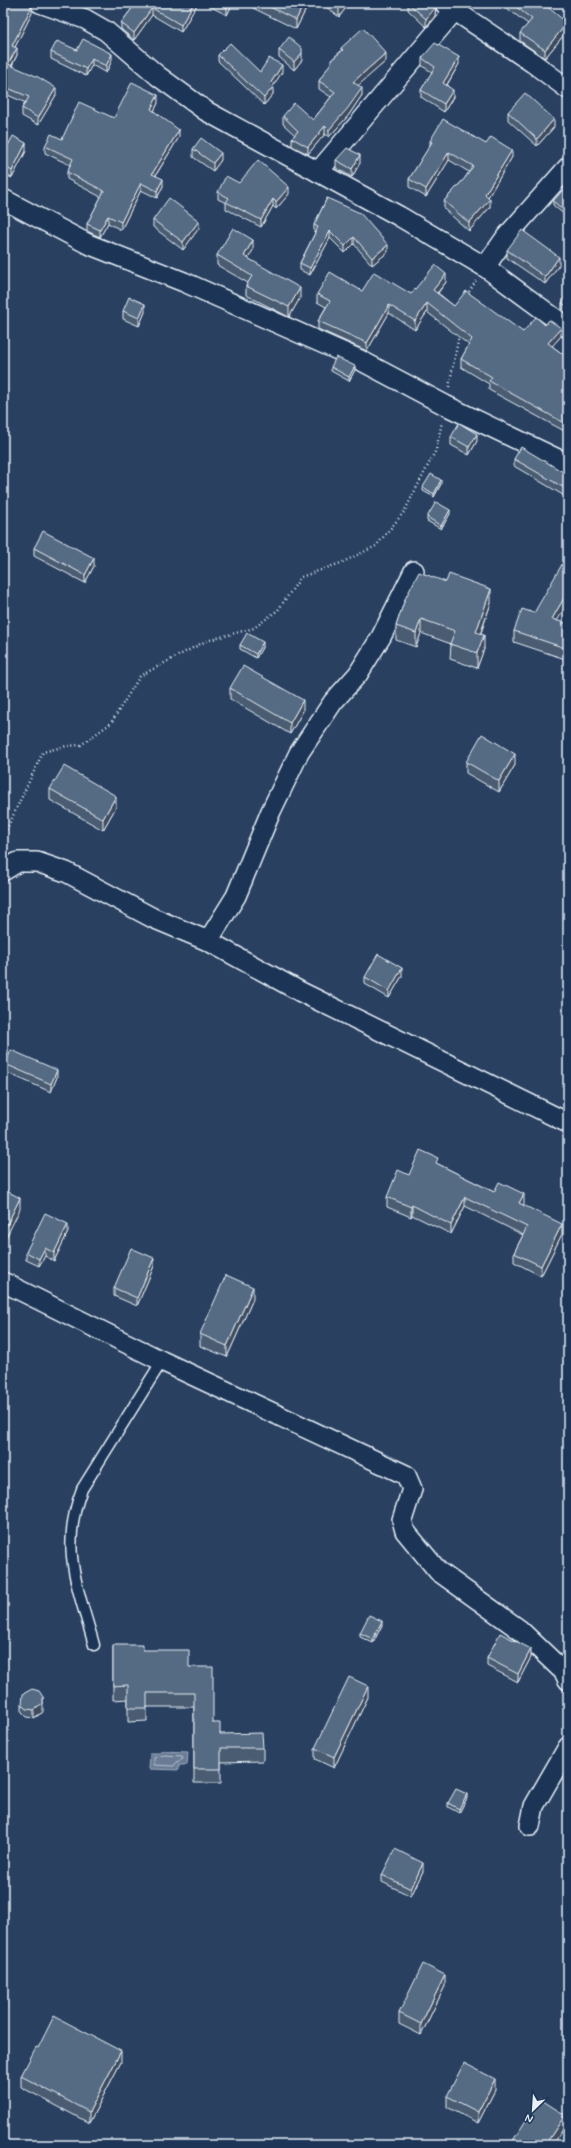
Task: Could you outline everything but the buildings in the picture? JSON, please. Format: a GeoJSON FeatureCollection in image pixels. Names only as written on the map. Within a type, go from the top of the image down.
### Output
{"type":"FeatureCollection","features":[{"type":"Feature","properties":{"kind":"street"},"geometry":{"type":"LineString","coordinates":[[40,3],[85,19],[106,31],[158,76],[206,111],[399,216],[485,267],[568,328]]}},
{"type":"Feature","properties":{"kind":"street"},"geometry":{"type":"LineString","coordinates":[[318,172],[450,7],[568,89]]}},
{"type":"Feature","properties":{"kind":"street"},"geometry":{"type":"LineString","coordinates":[[485,267],[506,238],[568,167]]}},
{"type":"Feature","properties":{"kind":"street"},"geometry":{"type":"LineString","coordinates":[[3,199],[88,244],[184,282],[358,359],[445,405],[568,464]]}},
{"type":"Feature","properties":{"kind":"street"},"geometry":{"type":"LineString","coordinates":[[208,941],[236,896],[271,811],[299,753],[333,702],[362,668],[381,637],[414,571]]}},
{"type":"Feature","properties":{"kind":"street"},"geometry":{"type":"LineString","coordinates":[[3,871],[18,862],[37,862],[59,869],[152,918],[208,941],[301,992],[568,1123]]}},
{"type":"Feature","properties":{"kind":"street"},"geometry":{"type":"LineString","coordinates":[[3,1282],[162,1361],[406,1476],[412,1489],[402,1520],[405,1531],[438,1571],[520,1630],[564,1672],[568,1680]]}},
{"type":"Feature","properties":{"kind":"street"},"geometry":{"type":"LineString","coordinates":[[530,1826],[534,1806],[568,1747]]}},
{"type":"Feature","properties":{"kind":"lane"},"geometry":{"type":"LineString","coordinates":[[94,1645],[71,1565],[72,1523],[76,1504],[82,1489],[162,1361]]}},
{"type":"Feature","properties":{"kind":"path"},"geometry":{"type":"LineString","coordinates":[[466,302],[467,295],[485,267]]}},
{"type":"Feature","properties":{"kind":"path"},"geometry":{"type":"LineString","coordinates":[[3,836],[43,752],[66,746],[81,745],[111,723],[140,676],[206,641],[254,628],[278,610],[301,577],[341,562],[376,546],[404,512],[436,450],[460,332]]}},
{"type":"Feature","properties":{"kind":"water"},"geometry":{"type":"Polygon","coordinates":[[[161,1751],[188,1752],[187,1765],[179,1765],[179,1770],[149,1769],[150,1753],[161,1753],[161,1751]]]}}]}
